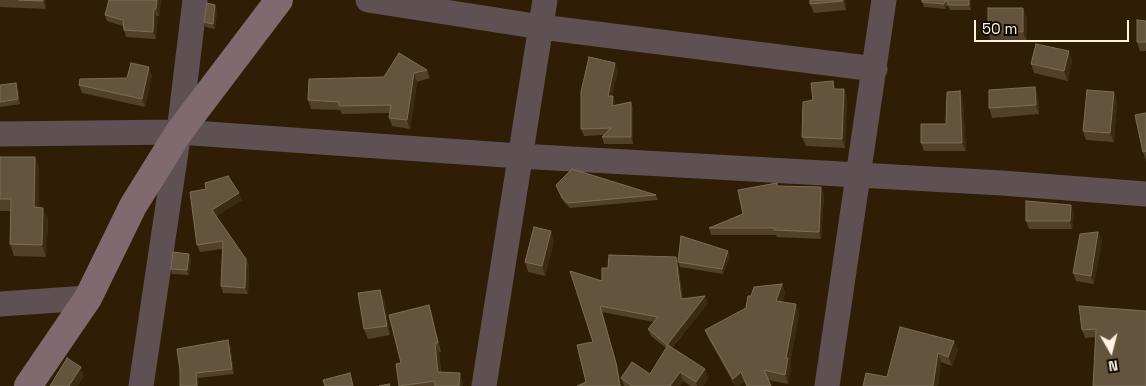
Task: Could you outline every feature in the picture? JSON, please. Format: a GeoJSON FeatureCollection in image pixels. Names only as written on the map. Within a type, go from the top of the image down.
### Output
{"type":"FeatureCollection","features":[{"type":"Feature","properties":{"kind":"street"},"geometry":{"type":"LineString","coordinates":[[140,386],[179,132],[195,0]]}},
{"type":"Feature","properties":{"kind":"street"},"geometry":{"type":"LineString","coordinates":[[28,386],[88,298],[134,206],[179,132],[279,0]]}},
{"type":"Feature","properties":{"kind":"street"},"geometry":{"type":"LineString","coordinates":[[368,0],[541,27],[876,69]]}},
{"type":"Feature","properties":{"kind":"street"},"geometry":{"type":"LineString","coordinates":[[484,386],[545,0]]}},
{"type":"Feature","properties":{"kind":"street"},"geometry":{"type":"LineString","coordinates":[[827,386],[856,175],[876,69],[884,0]]}},
{"type":"Feature","properties":{"kind":"street"},"geometry":{"type":"LineString","coordinates":[[0,134],[179,132],[519,156],[1146,194]]}},
{"type":"Feature","properties":{"kind":"street"},"geometry":{"type":"LineString","coordinates":[[0,304],[88,298]]}},
{"type":"Feature","properties":{"kind":"building"},"geometry":{"type":"Polygon","coordinates":[[[109,0],[157,0],[156,9],[154,9],[153,32],[124,30],[123,20],[105,15],[109,0]]]}},
{"type":"Feature","properties":{"kind":"building"},"geometry":{"type":"Polygon","coordinates":[[[810,0],[843,0],[843,1],[810,4],[810,0]]]}},
{"type":"Feature","properties":{"kind":"building"},"geometry":{"type":"Polygon","coordinates":[[[922,0],[969,0],[969,5],[948,5],[948,1],[945,1],[944,4],[922,2],[922,0]]]}},
{"type":"Feature","properties":{"kind":"building"},"geometry":{"type":"Polygon","coordinates":[[[207,3],[215,5],[213,24],[204,22],[207,3]]]}},
{"type":"Feature","properties":{"kind":"building"},"geometry":{"type":"Polygon","coordinates":[[[988,8],[1023,8],[1023,32],[988,32],[988,8]]]}},
{"type":"Feature","properties":{"kind":"building"},"geometry":{"type":"Polygon","coordinates":[[[1137,20],[1146,21],[1146,42],[1137,42],[1137,20]]]}},
{"type":"Feature","properties":{"kind":"building"},"geometry":{"type":"Polygon","coordinates":[[[1036,44],[1069,51],[1064,71],[1031,64],[1036,44]]]}},
{"type":"Feature","properties":{"kind":"building"},"geometry":{"type":"Polygon","coordinates":[[[399,53],[427,70],[414,73],[407,120],[389,118],[391,105],[339,106],[339,102],[308,100],[309,79],[384,77],[399,53]]]}},
{"type":"Feature","properties":{"kind":"building"},"geometry":{"type":"Polygon","coordinates":[[[589,57],[615,63],[608,96],[613,96],[612,106],[631,102],[631,137],[602,137],[611,128],[581,129],[581,92],[589,57]]]}},
{"type":"Feature","properties":{"kind":"building"},"geometry":{"type":"Polygon","coordinates":[[[131,63],[149,67],[142,99],[79,85],[80,79],[127,78],[131,63]]]}},
{"type":"Feature","properties":{"kind":"building"},"geometry":{"type":"Polygon","coordinates":[[[833,81],[834,89],[844,89],[842,139],[802,137],[803,102],[813,100],[811,83],[833,81]]]}},
{"type":"Feature","properties":{"kind":"building"},"geometry":{"type":"Polygon","coordinates":[[[16,83],[18,99],[0,102],[0,85],[16,83]]]}},
{"type":"Feature","properties":{"kind":"building"},"geometry":{"type":"Polygon","coordinates":[[[1035,87],[1036,105],[989,108],[989,90],[1035,87]]]}},
{"type":"Feature","properties":{"kind":"building"},"geometry":{"type":"Polygon","coordinates":[[[1087,90],[1114,92],[1110,133],[1083,131],[1087,90]]]}},
{"type":"Feature","properties":{"kind":"building"},"geometry":{"type":"Polygon","coordinates":[[[960,91],[962,143],[921,143],[921,124],[946,124],[947,92],[960,91]]]}},
{"type":"Feature","properties":{"kind":"building"},"geometry":{"type":"Polygon","coordinates":[[[1146,113],[1146,151],[1143,152],[1135,115],[1146,113]]]}},
{"type":"Feature","properties":{"kind":"building"},"geometry":{"type":"Polygon","coordinates":[[[0,157],[35,157],[34,207],[43,208],[42,245],[10,244],[11,199],[0,199],[0,157]]]}},
{"type":"Feature","properties":{"kind":"building"},"geometry":{"type":"Polygon","coordinates":[[[572,169],[656,195],[568,203],[562,198],[556,185],[572,169]]]}},
{"type":"Feature","properties":{"kind":"building"},"geometry":{"type":"Polygon","coordinates":[[[228,176],[239,193],[212,210],[246,259],[245,288],[221,286],[223,241],[197,245],[190,192],[206,189],[205,183],[228,176]]]}},
{"type":"Feature","properties":{"kind":"building"},"geometry":{"type":"Polygon","coordinates":[[[777,183],[777,186],[821,187],[819,232],[774,230],[775,228],[709,228],[743,214],[738,190],[777,183]]]}},
{"type":"Feature","properties":{"kind":"building"},"geometry":{"type":"Polygon","coordinates":[[[1026,201],[1071,205],[1070,221],[1026,221],[1026,201]]]}},
{"type":"Feature","properties":{"kind":"building"},"geometry":{"type":"Polygon","coordinates":[[[534,227],[551,231],[542,266],[525,262],[534,227]]]}},
{"type":"Feature","properties":{"kind":"building"},"geometry":{"type":"Polygon","coordinates":[[[1098,232],[1091,276],[1073,273],[1080,234],[1098,232]]]}},
{"type":"Feature","properties":{"kind":"building"},"geometry":{"type":"Polygon","coordinates":[[[681,236],[728,251],[722,269],[678,262],[681,236]]]}},
{"type":"Feature","properties":{"kind":"building"},"geometry":{"type":"Polygon","coordinates":[[[173,252],[189,254],[187,270],[171,269],[173,252]]]}},
{"type":"Feature","properties":{"kind":"building"},"geometry":{"type":"Polygon","coordinates":[[[609,255],[676,257],[681,299],[705,296],[667,345],[648,329],[658,317],[600,306],[616,363],[620,386],[577,386],[586,382],[577,345],[593,342],[570,271],[602,281],[602,268],[608,268],[609,255]]]}},
{"type":"Feature","properties":{"kind":"building"},"geometry":{"type":"Polygon","coordinates":[[[782,284],[776,301],[796,304],[786,358],[788,358],[785,375],[764,370],[771,386],[747,386],[741,372],[733,379],[705,330],[746,308],[748,296],[751,296],[754,287],[782,284]]]}},
{"type":"Feature","properties":{"kind":"building"},"geometry":{"type":"Polygon","coordinates":[[[380,290],[387,326],[364,329],[358,293],[380,290]]]}},
{"type":"Feature","properties":{"kind":"building"},"geometry":{"type":"Polygon","coordinates":[[[429,305],[438,343],[435,343],[438,372],[460,373],[459,386],[435,386],[435,381],[399,386],[396,364],[401,363],[389,315],[429,305]]]}},
{"type":"Feature","properties":{"kind":"building"},"geometry":{"type":"Polygon","coordinates":[[[1079,306],[1146,311],[1146,386],[1093,386],[1096,329],[1082,330],[1079,306]]]}},
{"type":"Feature","properties":{"kind":"building"},"geometry":{"type":"Polygon","coordinates":[[[900,327],[954,341],[948,357],[938,353],[933,386],[863,386],[866,373],[887,377],[900,327]]]}},
{"type":"Feature","properties":{"kind":"building"},"geometry":{"type":"Polygon","coordinates":[[[228,340],[232,369],[196,373],[197,386],[180,386],[177,349],[228,340]]]}},
{"type":"Feature","properties":{"kind":"building"},"geometry":{"type":"Polygon","coordinates":[[[668,345],[705,369],[696,382],[680,372],[670,386],[632,386],[621,378],[632,362],[650,374],[668,345]]]}},
{"type":"Feature","properties":{"kind":"building"},"geometry":{"type":"Polygon","coordinates":[[[67,358],[81,367],[69,386],[50,386],[67,358]]]}},
{"type":"Feature","properties":{"kind":"building"},"geometry":{"type":"Polygon","coordinates":[[[350,373],[353,386],[325,386],[323,380],[350,373]]]}}]}
